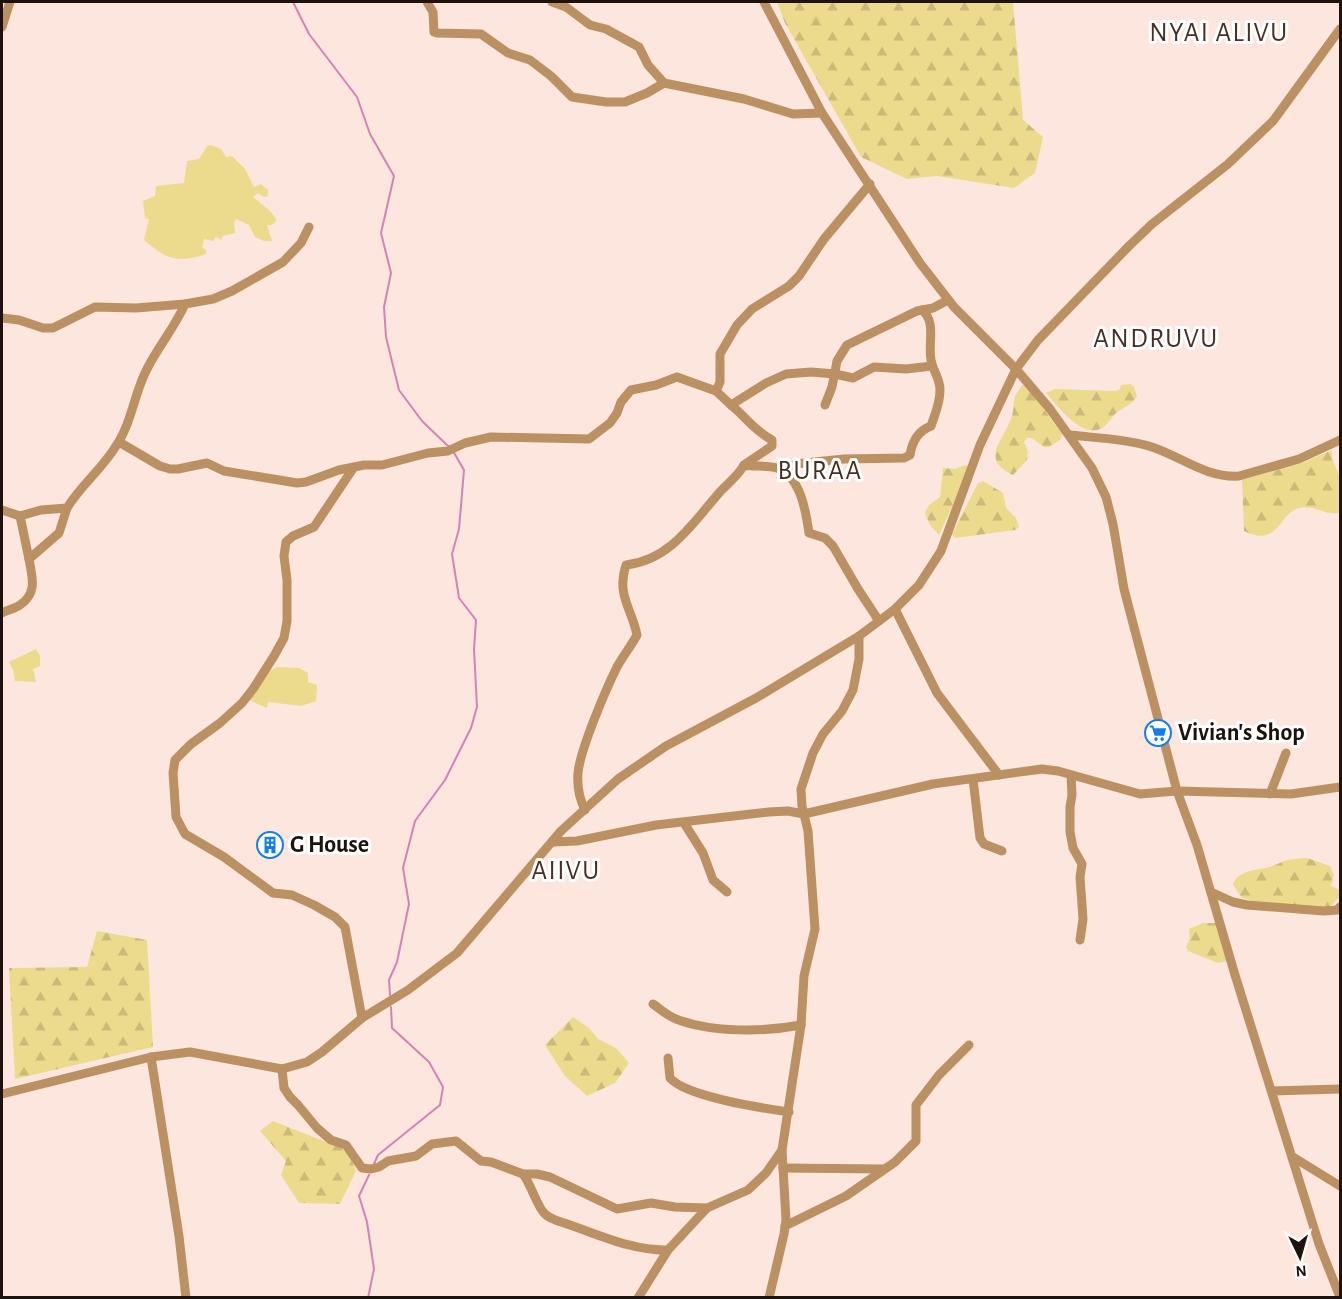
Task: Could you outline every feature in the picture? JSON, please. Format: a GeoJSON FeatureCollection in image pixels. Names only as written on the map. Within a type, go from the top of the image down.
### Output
{"type":"FeatureCollection","features":[{"type":"Feature","properties":{"kind":"street"},"geometry":{"type":"LineString","coordinates":[[2,27],[10,2]]}},
{"type":"Feature","properties":{"kind":"street"},"geometry":{"type":"LineString","coordinates":[[427,2],[433,12],[434,32],[481,34],[508,53],[530,60],[551,76],[572,98],[625,102],[664,83]]}},
{"type":"Feature","properties":{"kind":"street"},"geometry":{"type":"LineString","coordinates":[[552,2],[566,7],[590,25],[606,29],[639,47],[648,65],[664,83],[744,99],[793,114],[822,114]]}},
{"type":"Feature","properties":{"kind":"street"},"geometry":{"type":"LineString","coordinates":[[764,2],[822,114],[906,241],[948,300],[1016,369],[1070,435],[1092,468],[1110,509],[1124,590],[1178,792],[1190,822],[1318,1244],[1341,1297]]}},
{"type":"Feature","properties":{"kind":"street"},"geometry":{"type":"LineString","coordinates":[[2,1094],[151,1057],[190,1052],[282,1069],[307,1062],[362,1018],[408,990],[458,952],[561,831],[618,779],[650,756],[756,698],[859,636],[895,609],[919,585],[941,551],[980,445],[1016,369],[1038,340],[1129,246],[1169,210],[1228,164],[1273,121],[1341,29]]}},
{"type":"Feature","properties":{"kind":"street"},"geometry":{"type":"LineString","coordinates":[[716,391],[720,382],[720,354],[737,325],[752,309],[789,286],[799,276],[824,239],[870,184]]}},
{"type":"Feature","properties":{"kind":"street"},"geometry":{"type":"LineString","coordinates":[[2,318],[26,322],[43,328],[53,327],[95,307],[136,308],[185,304],[223,295],[283,262],[306,236],[309,227]]}},
{"type":"Feature","properties":{"kind":"street"},"geometry":{"type":"LineString","coordinates":[[825,405],[840,356],[847,345],[870,332],[948,300]]}},
{"type":"Feature","properties":{"kind":"street"},"geometry":{"type":"LineString","coordinates":[[29,559],[59,533],[67,508],[77,492],[97,471],[119,442],[146,371],[185,304]]}},
{"type":"Feature","properties":{"kind":"street"},"geometry":{"type":"LineString","coordinates":[[787,475],[791,467],[805,462],[908,457],[915,439],[925,428],[931,426],[938,409],[939,381],[936,370],[932,366],[930,322],[922,310]]}},
{"type":"Feature","properties":{"kind":"street"},"geometry":{"type":"LineString","coordinates":[[731,405],[778,377],[806,372],[853,378],[874,367],[906,369],[932,366]]}},
{"type":"Feature","properties":{"kind":"street"},"geometry":{"type":"LineString","coordinates":[[119,442],[160,466],[170,469],[207,463],[224,471],[297,483],[368,465],[382,465],[428,453],[448,451],[465,443],[491,437],[590,439],[610,423],[621,402],[631,390],[656,385],[677,377],[716,391],[745,421],[772,440],[773,444],[744,465],[700,517],[663,553],[643,562],[626,565],[622,580],[626,606],[637,635],[610,682],[583,753],[578,771],[578,784],[579,795],[585,810]]}},
{"type":"Feature","properties":{"kind":"street"},"geometry":{"type":"LineString","coordinates":[[1070,435],[1143,445],[1165,452],[1206,472],[1230,477],[1289,462],[1341,440]]}},
{"type":"Feature","properties":{"kind":"street"},"geometry":{"type":"LineString","coordinates":[[744,465],[777,468],[787,475],[801,498],[809,533],[825,538],[833,546],[879,621]]}},
{"type":"Feature","properties":{"kind":"street"},"geometry":{"type":"LineString","coordinates":[[354,468],[320,521],[314,527],[293,536],[286,542],[284,556],[287,580],[287,621],[284,638],[269,664],[237,708],[191,744],[176,760],[173,773],[176,817],[185,834],[224,857],[273,893],[292,895],[314,904],[345,927],[362,1018]]}},
{"type":"Feature","properties":{"kind":"street"},"geometry":{"type":"LineString","coordinates":[[2,510],[20,516],[41,510],[67,508]]}},
{"type":"Feature","properties":{"kind":"street"},"geometry":{"type":"LineString","coordinates":[[2,613],[21,604],[31,595],[33,589],[20,516]]}},
{"type":"Feature","properties":{"kind":"street"},"geometry":{"type":"LineString","coordinates":[[895,609],[938,693],[999,775]]}},
{"type":"Feature","properties":{"kind":"street"},"geometry":{"type":"LineString","coordinates":[[769,1298],[785,1227],[782,1150],[801,1025],[804,976],[814,938],[815,920],[808,831],[801,797],[803,781],[823,734],[847,703],[853,690],[860,653],[859,636]]}},
{"type":"Feature","properties":{"kind":"street"},"geometry":{"type":"LineString","coordinates":[[1270,794],[1286,753]]}},
{"type":"Feature","properties":{"kind":"street"},"geometry":{"type":"LineString","coordinates":[[553,842],[577,841],[632,829],[769,812],[788,811],[804,814],[933,784],[1042,769],[1131,792],[1149,794],[1178,792],[1291,794],[1341,786]]}},
{"type":"Feature","properties":{"kind":"street"},"geometry":{"type":"LineString","coordinates":[[1071,775],[1072,840],[1073,848],[1082,864],[1080,877],[1083,919],[1080,940]]}},
{"type":"Feature","properties":{"kind":"street"},"geometry":{"type":"LineString","coordinates":[[973,779],[980,838],[984,844],[1002,851]]}},
{"type":"Feature","properties":{"kind":"street"},"geometry":{"type":"LineString","coordinates":[[684,824],[703,853],[712,880],[727,892]]}},
{"type":"Feature","properties":{"kind":"street"},"geometry":{"type":"LineString","coordinates":[[1211,892],[1233,902],[1247,905],[1324,911],[1337,910],[1341,907]]}},
{"type":"Feature","properties":{"kind":"street"},"geometry":{"type":"LineString","coordinates":[[653,1004],[675,1018],[695,1025],[735,1029],[769,1029],[801,1025]]}},
{"type":"Feature","properties":{"kind":"street"},"geometry":{"type":"LineString","coordinates":[[785,1227],[846,1196],[895,1162],[916,1141],[916,1105],[939,1075],[969,1045]]}},
{"type":"Feature","properties":{"kind":"street"},"geometry":{"type":"LineString","coordinates":[[151,1057],[179,1236],[186,1298]]}},
{"type":"Feature","properties":{"kind":"street"},"geometry":{"type":"LineString","coordinates":[[668,1058],[670,1078],[680,1087],[726,1100],[789,1112]]}},
{"type":"Feature","properties":{"kind":"street"},"geometry":{"type":"LineString","coordinates":[[282,1069],[284,1088],[290,1097],[324,1134],[331,1140],[346,1145],[362,1168],[371,1170],[388,1161],[416,1156],[432,1144],[456,1141],[481,1161],[523,1174],[550,1177],[614,1208],[651,1203],[675,1207],[707,1208]]}},
{"type":"Feature","properties":{"kind":"street"},"geometry":{"type":"LineString","coordinates":[[1272,1091],[1341,1089]]}},
{"type":"Feature","properties":{"kind":"street"},"geometry":{"type":"LineString","coordinates":[[638,1298],[668,1250],[707,1208],[748,1190],[766,1173],[782,1150]]}},
{"type":"Feature","properties":{"kind":"street"},"geometry":{"type":"LineString","coordinates":[[1293,1157],[1341,1186]]}},
{"type":"Feature","properties":{"kind":"street"},"geometry":{"type":"LineString","coordinates":[[783,1168],[883,1169]]}},
{"type":"Feature","properties":{"kind":"street"},"geometry":{"type":"LineString","coordinates":[[523,1174],[532,1188],[540,1209],[547,1217],[615,1241],[650,1250],[668,1250]]}},
{"type":"Feature","properties":{"kind":"green space"},"geometry":{"type":"Polygon","coordinates":[[[777,2],[1013,2],[1023,120],[1043,137],[1035,173],[1014,188],[937,176],[907,179],[861,157],[785,23],[777,2]]]}},
{"type":"Feature","properties":{"kind":"green space"},"geometry":{"type":"Polygon","coordinates":[[[211,145],[221,149],[226,157],[232,156],[245,169],[254,187],[261,184],[268,190],[268,196],[264,197],[258,193],[253,197],[277,220],[272,225],[267,225],[272,241],[264,241],[255,237],[249,225],[236,219],[235,233],[223,236],[221,240],[216,237],[213,241],[204,239],[202,247],[206,250],[206,254],[187,259],[172,258],[159,252],[144,240],[149,219],[145,218],[143,201],[155,196],[156,186],[184,183],[187,161],[199,159],[207,146],[211,145]]]}},
{"type":"Feature","properties":{"kind":"green space"},"geometry":{"type":"Polygon","coordinates":[[[1026,384],[1062,434],[1061,439],[1049,447],[1044,447],[1032,438],[1027,438],[1024,442],[1028,451],[1027,460],[1013,475],[1003,469],[995,455],[1012,416],[1016,396],[1022,385],[1026,384]]]}},
{"type":"Feature","properties":{"kind":"green space"},"geometry":{"type":"Polygon","coordinates":[[[1130,384],[1134,387],[1137,396],[1135,399],[1115,414],[1104,427],[1094,430],[1078,425],[1063,413],[1046,393],[1055,389],[1114,391],[1119,390],[1121,385],[1130,384]]]}},
{"type":"Feature","properties":{"kind":"green space"},"geometry":{"type":"Polygon","coordinates":[[[1332,450],[1332,459],[1340,477],[1340,512],[1330,513],[1305,507],[1299,508],[1292,511],[1271,533],[1256,535],[1244,531],[1242,480],[1302,463],[1332,450]]]}},
{"type":"Feature","properties":{"kind":"green space"},"geometry":{"type":"Polygon","coordinates":[[[965,465],[971,467],[939,535],[930,525],[925,513],[929,505],[940,497],[943,468],[955,469],[965,465]]]}},
{"type":"Feature","properties":{"kind":"green space"},"geometry":{"type":"Polygon","coordinates":[[[983,481],[1003,493],[1006,508],[1016,518],[1019,527],[1015,530],[955,538],[952,534],[978,483],[983,481]]]}},
{"type":"Feature","properties":{"kind":"green space"},"geometry":{"type":"Polygon","coordinates":[[[36,649],[40,656],[40,666],[33,669],[36,682],[15,681],[9,662],[36,649]]]}},
{"type":"Feature","properties":{"kind":"green space"},"geometry":{"type":"Polygon","coordinates":[[[277,667],[299,668],[308,673],[308,682],[317,685],[316,701],[301,706],[268,702],[267,708],[247,699],[257,688],[254,679],[277,667]]]}},
{"type":"Feature","properties":{"kind":"green space"},"geometry":{"type":"Polygon","coordinates":[[[1307,858],[1330,866],[1334,875],[1331,886],[1340,890],[1340,896],[1330,907],[1257,904],[1241,897],[1233,885],[1239,876],[1248,872],[1286,861],[1307,858]]]}},
{"type":"Feature","properties":{"kind":"green space"},"geometry":{"type":"Polygon","coordinates":[[[1203,923],[1218,923],[1228,961],[1218,963],[1188,951],[1186,947],[1190,938],[1189,929],[1203,923]]]}},
{"type":"Feature","properties":{"kind":"green space"},"geometry":{"type":"Polygon","coordinates":[[[97,931],[147,940],[153,1047],[15,1079],[9,968],[87,967],[97,931]]]}},
{"type":"Feature","properties":{"kind":"green space"},"geometry":{"type":"Polygon","coordinates":[[[573,1017],[589,1028],[598,1039],[616,1048],[629,1063],[615,1083],[587,1096],[565,1076],[545,1045],[573,1017]]]}},
{"type":"Feature","properties":{"kind":"green space"},"geometry":{"type":"Polygon","coordinates":[[[273,1121],[347,1148],[356,1171],[340,1204],[299,1203],[281,1175],[286,1161],[260,1131],[273,1121]]]}},
{"type":"Feature","properties":{"kind":"waterway"},"geometry":{"type":"LineString","coordinates":[[293,2],[309,34],[357,97],[370,134],[394,176],[381,233],[391,273],[384,307],[386,337],[399,390],[422,421],[449,447]]}},
{"type":"Feature","properties":{"kind":"waterway"},"geometry":{"type":"LineString","coordinates":[[390,995],[389,980],[397,962],[409,904],[403,868],[415,821],[445,780],[471,728],[477,707],[474,649],[476,620],[459,598],[452,554],[459,529],[464,470],[453,451]]}},
{"type":"Feature","properties":{"kind":"waterway"},"geometry":{"type":"LineString","coordinates":[[374,1164],[378,1155],[440,1105],[443,1087],[429,1062],[392,1028],[391,1007]]}},
{"type":"Feature","properties":{"kind":"waterway"},"geometry":{"type":"LineString","coordinates":[[368,1298],[374,1269],[367,1222],[359,1196],[369,1175]]}},
{"type":"Feature","properties":{"kind":"place","name":"Vivian's Shop"},"geometry":{"type":"Point","coordinates":[1158,733]}},
{"type":"Feature","properties":{"kind":"place","name":"G House"},"geometry":{"type":"Point","coordinates":[270,845]}},
{"type":"Feature","properties":{"kind":"district","name":"NYAI ALIVU"},"geometry":{"type":"Point","coordinates":[1219,32]}},
{"type":"Feature","properties":{"kind":"district","name":"ANDRUVU"},"geometry":{"type":"Point","coordinates":[1156,338]}},
{"type":"Feature","properties":{"kind":"district","name":"BURAA"},"geometry":{"type":"Point","coordinates":[820,470]}},
{"type":"Feature","properties":{"kind":"district","name":"AIIVU"},"geometry":{"type":"Point","coordinates":[566,870]}}]}
